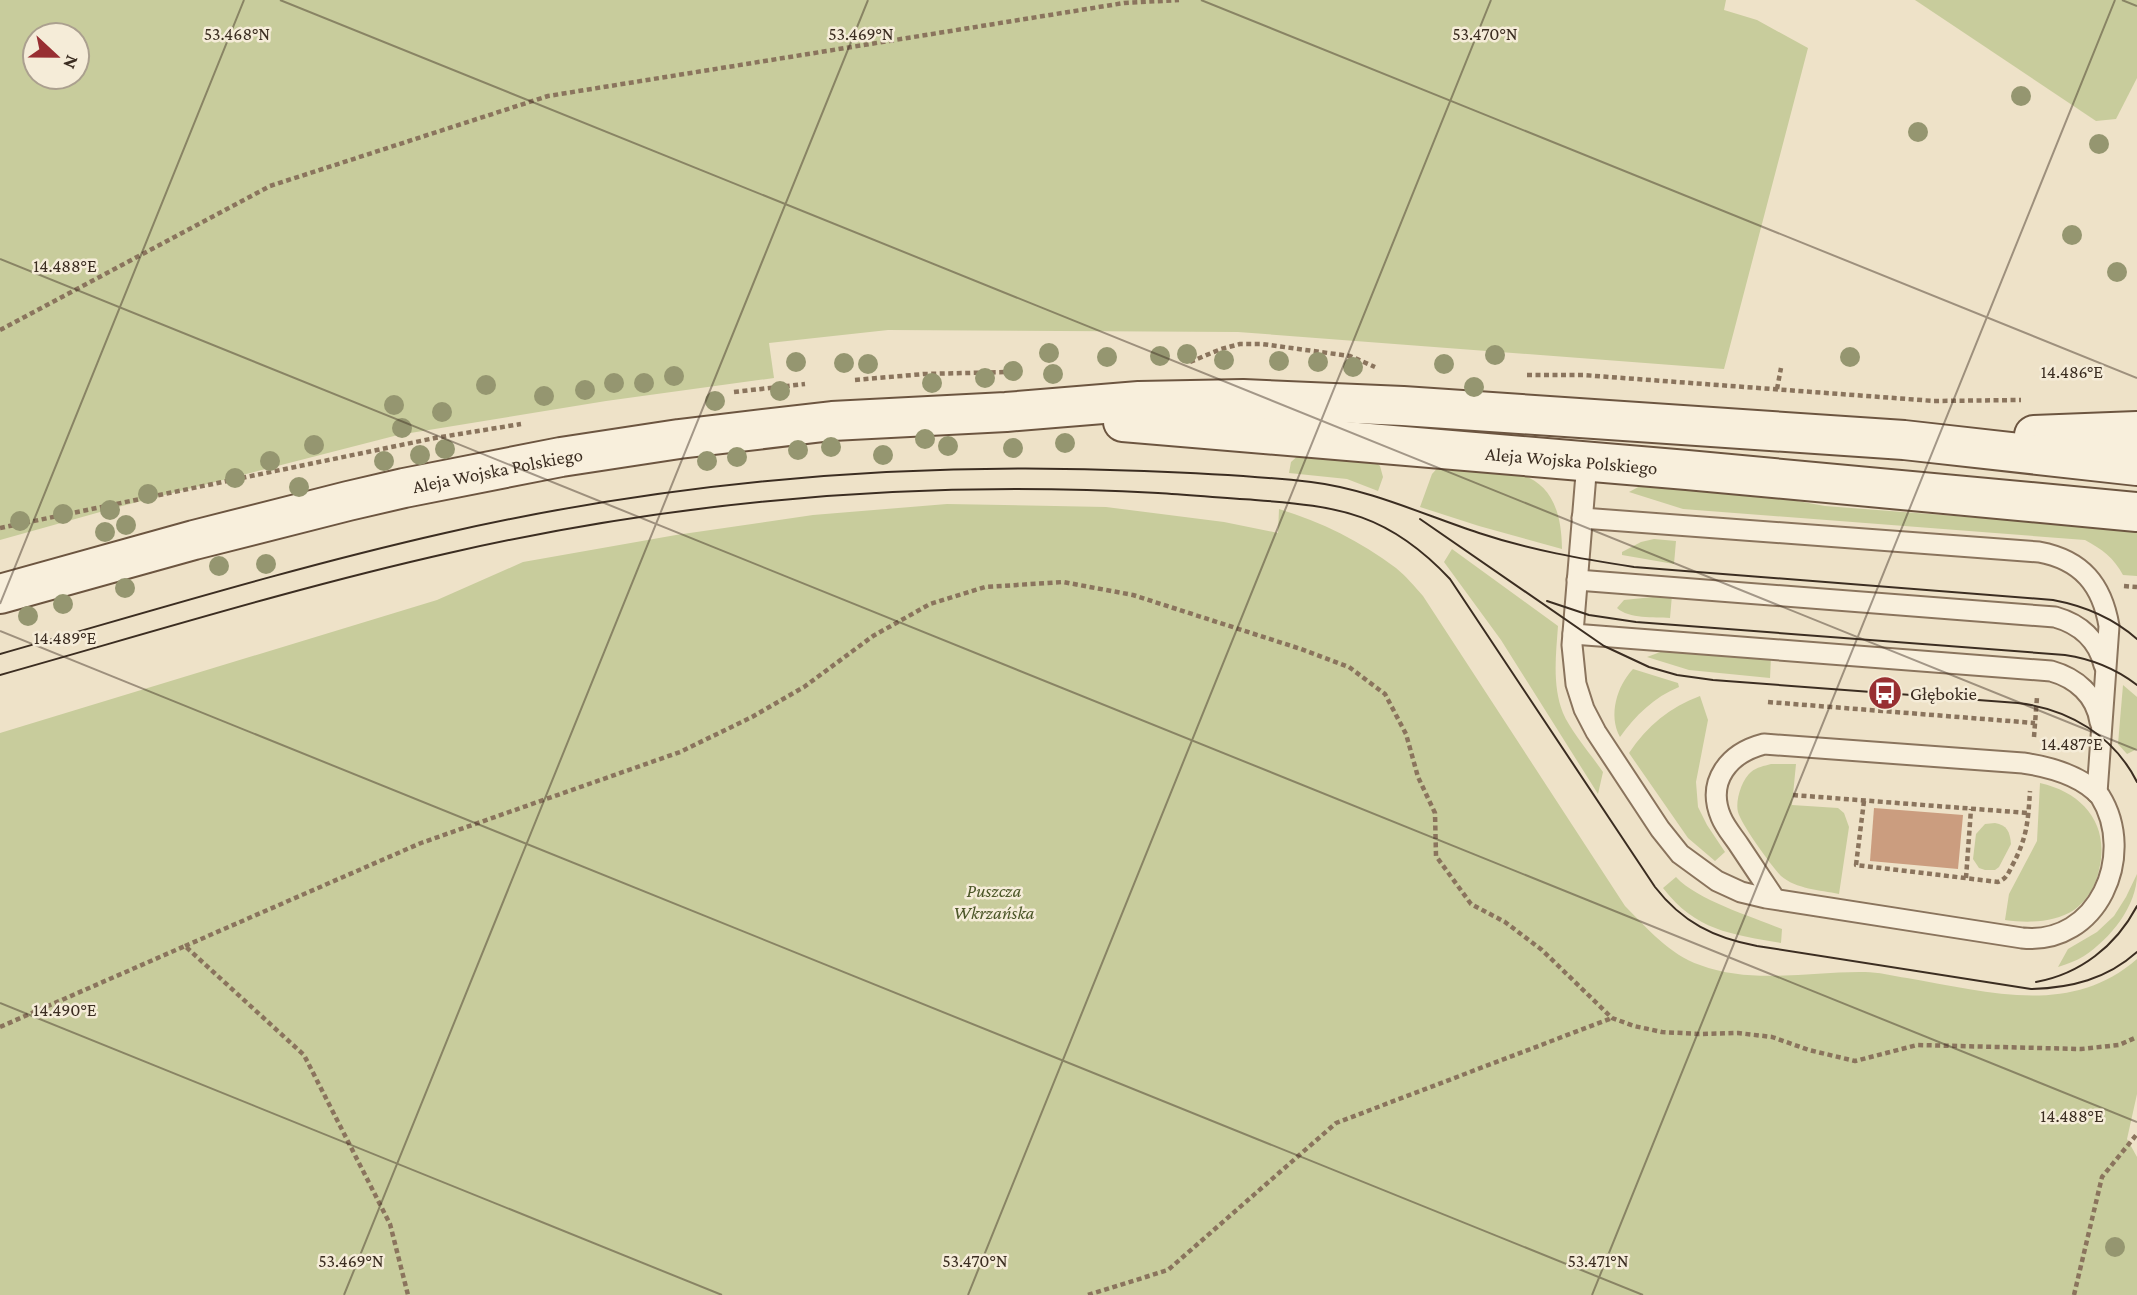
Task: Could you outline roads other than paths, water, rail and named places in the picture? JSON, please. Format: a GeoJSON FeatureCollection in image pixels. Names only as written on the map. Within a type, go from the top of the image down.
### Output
{"type":"FeatureCollection","features":[{"type":"Feature","properties":{"kind":"main road","name":"Aleja Wojska Polskiego"},"geometry":{"type":"LineString","coordinates":[[0,594],[348,501],[561,457],[832,421],[1188,399],[1289,400],[1903,439],[2137,466]]}},
{"type":"Feature","properties":{"kind":"main road","name":"Aleja Wojska Polskiego"},"geometry":{"type":"LineString","coordinates":[[1006,412],[2137,512]]}},
{"type":"Feature","properties":{"kind":"main road"},"geometry":{"type":"LineString","coordinates":[[1903,439],[2137,431]]}},
{"type":"Feature","properties":{"kind":"lane"},"geometry":{"type":"LineString","coordinates":[[1587,462],[1573,634],[1575,677],[1587,714],[1668,840],[1690,863],[1711,878],[1741,892],[1775,899],[2022,939],[2048,938],[2067,932],[2084,922],[2107,899],[2118,876],[2124,835],[2097,793],[2067,774],[2023,763],[1763,744],[1739,753],[1726,767],[1720,779],[1717,804],[1724,822],[1775,899]]}},
{"type":"Feature","properties":{"kind":"lane"},"geometry":{"type":"LineString","coordinates":[[1582,518],[2039,552],[2064,560],[2081,570],[2094,584],[2103,601],[2109,626],[2097,793]]}},
{"type":"Feature","properties":{"kind":"lane"},"geometry":{"type":"LineString","coordinates":[[1577,580],[2055,617],[2080,627],[2093,640],[2102,658],[2106,680]]}},
{"type":"Feature","properties":{"kind":"lane"},"geometry":{"type":"LineString","coordinates":[[1573,634],[2051,671],[2070,678],[2089,695],[2100,718],[2101,737]]}},
{"type":"Feature","properties":{"kind":"tram line"},"geometry":{"type":"LineString","coordinates":[[0,654],[333,560],[531,515],[705,488],[792,479],[968,469],[1144,471],[1227,475],[1333,485],[1396,503],[1498,539],[1576,557],[1634,567],[2053,600],[2098,614],[2118,624],[2137,639]]}},
{"type":"Feature","properties":{"kind":"tram line"},"geometry":{"type":"LineString","coordinates":[[0,675],[392,566],[536,535],[713,507],[802,498],[980,489],[1158,493],[1285,502],[1338,510],[1384,527],[1428,557],[1450,579],[1655,887],[1676,910],[1700,927],[1741,943],[1757,946],[2031,989],[2060,987],[2088,980],[2113,969],[2137,952]]}},
{"type":"Feature","properties":{"kind":"tram line"},"geometry":{"type":"LineString","coordinates":[[1420,519],[1604,646],[1649,667],[1677,675],[1713,680],[2037,706],[2072,719],[2103,738],[2116,751],[2137,782]]}},
{"type":"Feature","properties":{"kind":"tram line"},"geometry":{"type":"LineString","coordinates":[[1547,601],[1589,615],[1636,622],[2065,655],[2103,665],[2137,685]]}},
{"type":"Feature","properties":{"kind":"tram line"},"geometry":{"type":"LineString","coordinates":[[2036,982],[2067,972],[2095,956],[2119,934],[2137,906]]}},
{"type":"Feature","properties":{"kind":"place","name":"Głębokie"},"geometry":{"type":"Point","coordinates":[1885,693]}},
{"type":"Feature","properties":{"kind":"park label","name":"Puszcza Wkrzańska"},"geometry":{"type":"Point","coordinates":[994,901]}}]}
